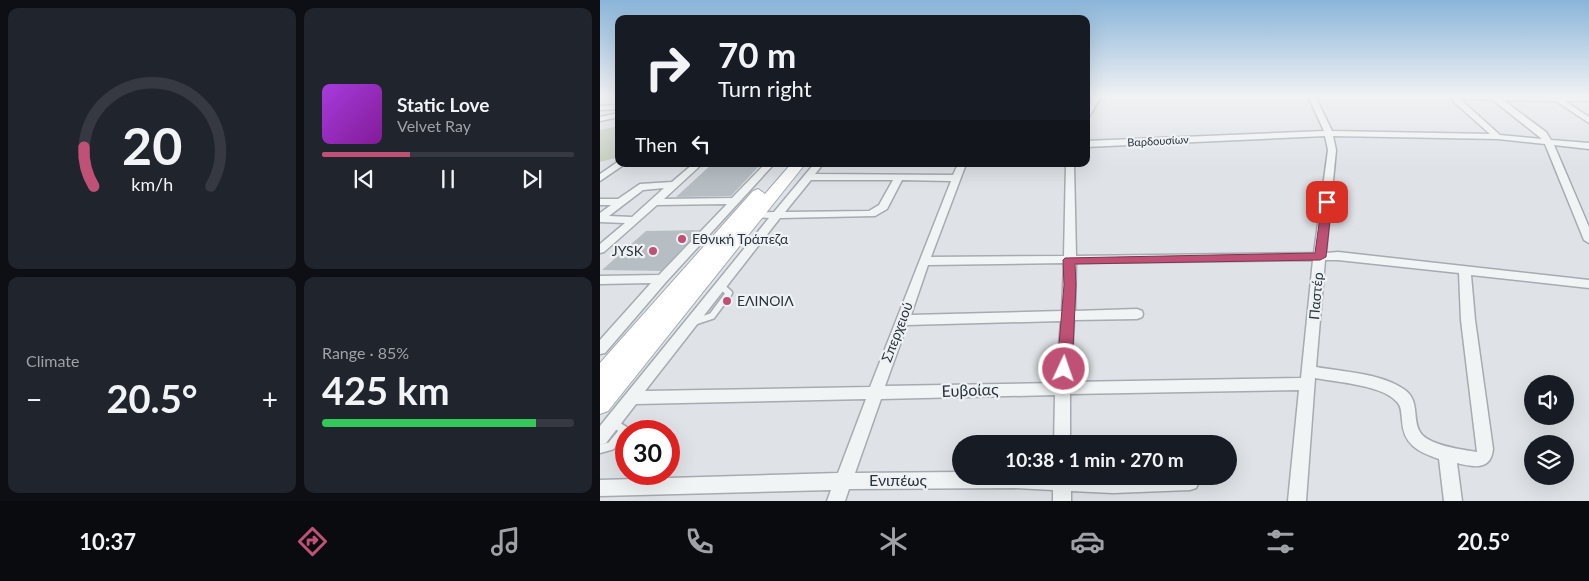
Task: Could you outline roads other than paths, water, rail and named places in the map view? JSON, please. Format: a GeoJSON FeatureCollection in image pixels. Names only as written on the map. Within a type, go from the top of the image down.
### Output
{"type":"FeatureCollection","features":[{"type":"Feature","properties":{"kind":"main road"},"geometry":{"type":"LineString","coordinates":[[600,379],[782,167]]}},
{"type":"Feature","properties":{"kind":"main road"},"geometry":{"type":"LineString","coordinates":[[600,404],[796,167]]}},
{"type":"Feature","properties":{"kind":"street","name":"Παστέρ"},"geometry":{"type":"LineString","coordinates":[[1297,501],[1320,257],[1331,166],[1332,150],[1329,132],[1323,119]]}},
{"type":"Feature","properties":{"kind":"street"},"geometry":{"type":"LineString","coordinates":[[1478,119],[1498,137]]}},
{"type":"Feature","properties":{"kind":"street"},"geometry":{"type":"LineString","coordinates":[[1524,119],[1543,134],[1548,141],[1589,240]]}},
{"type":"Feature","properties":{"kind":"street","name":"Βαρδουσίων"},"geometry":{"type":"LineString","coordinates":[[1090,144],[1329,132],[1498,137],[1589,146]]}},
{"type":"Feature","properties":{"kind":"street"},"geometry":{"type":"LineString","coordinates":[[600,178],[616,167]]}},
{"type":"Feature","properties":{"kind":"street"},"geometry":{"type":"LineString","coordinates":[[600,250],[694,167]]}},
{"type":"Feature","properties":{"kind":"street"},"geometry":{"type":"LineString","coordinates":[[600,349],[662,279],[767,167]]}},
{"type":"Feature","properties":{"kind":"street"},"geometry":{"type":"LineString","coordinates":[[600,438],[776,215],[816,167]]}},
{"type":"Feature","properties":{"kind":"street","name":"Σπερχειού"},"geometry":{"type":"LineString","coordinates":[[836,501],[874,394],[961,167]]}},
{"type":"Feature","properties":{"kind":"street"},"geometry":{"type":"LineString","coordinates":[[1062,435],[1070,285],[1070,167]]}},
{"type":"Feature","properties":{"kind":"street"},"geometry":{"type":"LineString","coordinates":[[808,177],[957,178]]}},
{"type":"Feature","properties":{"kind":"street"},"geometry":{"type":"LineString","coordinates":[[756,215],[871,214],[883,208],[899,178]]}},
{"type":"Feature","properties":{"kind":"street"},"geometry":{"type":"LineString","coordinates":[[633,220],[602,219],[619,202],[640,187],[673,185]]}},
{"type":"Feature","properties":{"kind":"street"},"geometry":{"type":"LineString","coordinates":[[654,202],[735,201]]}},
{"type":"Feature","properties":{"kind":"street"},"geometry":{"type":"LineString","coordinates":[[600,202],[619,202]]}},
{"type":"Feature","properties":{"kind":"street"},"geometry":{"type":"LineString","coordinates":[[924,261],[1338,256],[1589,284]]}},
{"type":"Feature","properties":{"kind":"street","name":"Ευβοίας"},"geometry":{"type":"LineString","coordinates":[[632,398],[874,394],[1308,378],[1359,381],[1398,394],[1407,404],[1412,436],[1424,445],[1477,460],[1483,458],[1486,454],[1468,320],[1465,270]]}},
{"type":"Feature","properties":{"kind":"street"},"geometry":{"type":"LineString","coordinates":[[600,280],[662,279]]}},
{"type":"Feature","properties":{"kind":"street"},"geometry":{"type":"LineString","coordinates":[[902,320],[1137,314]]}},
{"type":"Feature","properties":{"kind":"street"},"geometry":{"type":"LineString","coordinates":[[1447,453],[1453,501]]}},
{"type":"Feature","properties":{"kind":"street","name":"Ενιπέως"},"geometry":{"type":"LineString","coordinates":[[602,487],[952,480]]}},
{"type":"Feature","properties":{"kind":"street"},"geometry":{"type":"LineString","coordinates":[[1062,485],[1062,501]]}},
{"type":"Feature","properties":{"kind":"lane"},"geometry":{"type":"LineString","coordinates":[[600,449],[612,446],[624,430],[613,423]]}},
{"type":"Feature","properties":{"kind":"place","name":"Εθνική Τράπεζα"},"geometry":{"type":"Point","coordinates":[682,239]}},
{"type":"Feature","properties":{"kind":"place","name":"JYSK"},"geometry":{"type":"Point","coordinates":[653,251]}},
{"type":"Feature","properties":{"kind":"place","name":"ΕΛΙΝΟΙΛ"},"geometry":{"type":"Point","coordinates":[727,301]}}]}
